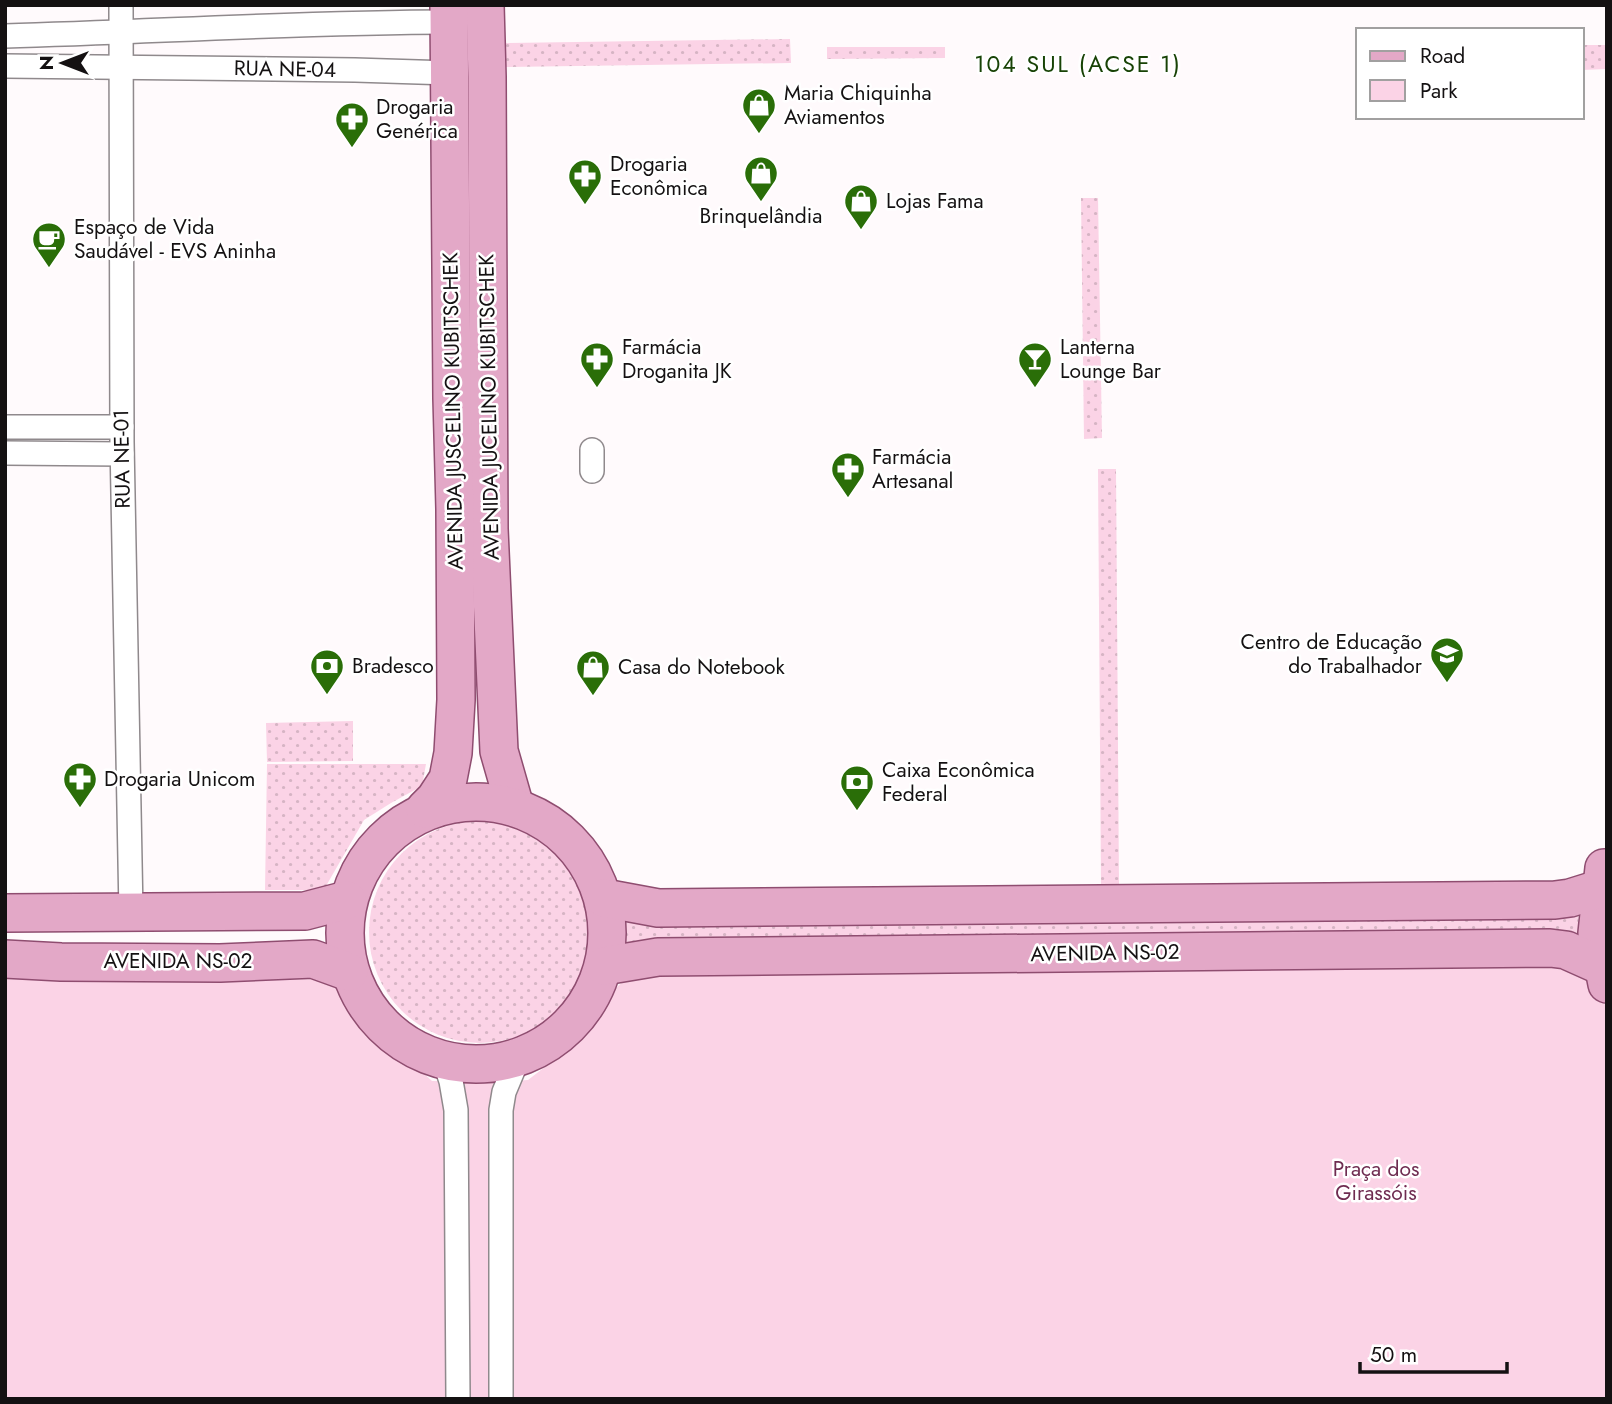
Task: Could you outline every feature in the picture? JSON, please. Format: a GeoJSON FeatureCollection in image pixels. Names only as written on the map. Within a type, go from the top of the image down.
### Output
{"type":"FeatureCollection","features":[{"type":"Feature","properties":{"kind":"main road","name":"AVENIDA JUCELINO KUBITSCHEK"},"geometry":{"type":"LineString","coordinates":[[485,5],[489,540],[499,751],[515,807]]}},
{"type":"Feature","properties":{"kind":"main road","name":"AVENIDA JUSCELINO KUBITSCHEK"},"geometry":{"type":"LineString","coordinates":[[425,809],[448,779],[453,753],[456,700],[450,14]]}},
{"type":"Feature","properties":{"kind":"main road"},"geometry":{"type":"LineString","coordinates":[[471,802],[515,807],[537,816],[562,832],[588,861],[604,898],[607,932],[604,965],[591,1001],[571,1026],[542,1049],[517,1061],[479,1065],[444,1060],[414,1048],[394,1035],[358,993],[349,972],[343,942],[347,900],[359,872],[378,846],[425,809],[471,802]]}},
{"type":"Feature","properties":{"kind":"main road"},"geometry":{"type":"LineString","coordinates":[[604,898],[658,908],[1514,901],[1570,898],[1604,876]]}},
{"type":"Feature","properties":{"kind":"main road"},"geometry":{"type":"LineString","coordinates":[[1604,876],[1597,933],[1605,976]]}},
{"type":"Feature","properties":{"kind":"main road"},"geometry":{"type":"LineString","coordinates":[[5,913],[306,911],[347,900]]}},
{"type":"Feature","properties":{"kind":"main road","name":"AVENIDA NS-02"},"geometry":{"type":"LineString","coordinates":[[604,965],[657,957],[1550,948],[1566,950],[1605,976]]}},
{"type":"Feature","properties":{"kind":"main road","name":"AVENIDA NS-02"},"geometry":{"type":"LineString","coordinates":[[5,959],[220,963],[313,959],[349,972]]}},
{"type":"Feature","properties":{"kind":"street","name":"RUA NE-01"},"geometry":{"type":"LineString","coordinates":[[121,5],[121,427],[131,913]]}},
{"type":"Feature","properties":{"kind":"street","name":"RUA NE-04"},"geometry":{"type":"LineString","coordinates":[[5,36],[356,23],[450,14]]}},
{"type":"Feature","properties":{"kind":"street","name":"RUA NE-04"},"geometry":{"type":"LineString","coordinates":[[5,66],[450,73]]}},
{"type":"Feature","properties":{"kind":"street"},"geometry":{"type":"LineString","coordinates":[[5,427],[121,427]]}},
{"type":"Feature","properties":{"kind":"street"},"geometry":{"type":"LineString","coordinates":[[5,453],[122,454]]}},
{"type":"Feature","properties":{"kind":"street"},"geometry":{"type":"LineString","coordinates":[[444,1060],[452,1081],[456,1110],[458,1399]]}},
{"type":"Feature","properties":{"kind":"street"},"geometry":{"type":"LineString","coordinates":[[501,1399],[501,1105],[517,1061]]}},
{"type":"Feature","properties":{"kind":"green space"},"geometry":{"type":"Polygon","coordinates":[[[790,39],[791,63],[501,67],[501,43],[790,39]]]}},
{"type":"Feature","properties":{"kind":"green space"},"geometry":{"type":"Polygon","coordinates":[[[1584,45],[1607,45],[1607,69],[1584,70],[1584,45]]]}},
{"type":"Feature","properties":{"kind":"green space"},"geometry":{"type":"Polygon","coordinates":[[[827,47],[945,47],[945,58],[827,59],[827,47]]]}},
{"type":"Feature","properties":{"kind":"green space"},"geometry":{"type":"Polygon","coordinates":[[[1081,198],[1098,198],[1102,438],[1084,439],[1081,198]]]}},
{"type":"Feature","properties":{"kind":"green space"},"geometry":{"type":"Polygon","coordinates":[[[1098,469],[1116,469],[1119,887],[1101,887],[1098,469]]]}},
{"type":"Feature","properties":{"kind":"green space"},"geometry":{"type":"Polygon","coordinates":[[[353,721],[353,761],[267,762],[266,723],[353,721]]]}},
{"type":"Feature","properties":{"kind":"green space"},"geometry":{"type":"Polygon","coordinates":[[[267,764],[426,764],[422,786],[364,820],[326,886],[318,890],[265,890],[267,764]]]}},
{"type":"Feature","properties":{"kind":"green space"},"geometry":{"type":"Polygon","coordinates":[[[491,821],[523,829],[542,839],[559,853],[573,870],[583,889],[591,932],[583,975],[573,994],[559,1011],[542,1025],[512,1039],[469,1043],[448,1039],[427,1030],[409,1018],[394,1003],[373,964],[369,921],[373,900],[382,879],[394,861],[409,846],[448,825],[491,821]]]}},
{"type":"Feature","properties":{"kind":"green space"},"geometry":{"type":"Polygon","coordinates":[[[1578,909],[1579,937],[1534,931],[675,938],[626,944],[626,918],[1578,909]]]}},
{"type":"Feature","properties":{"kind":"green space","name":"Praça dos Girassóis"},"geometry":{"type":"Polygon","coordinates":[[[1557,962],[1585,972],[1607,1008],[1607,1399],[5,1399],[5,974],[300,973],[334,985],[374,1038],[432,1081],[496,1082],[528,1080],[585,1036],[617,987],[633,973],[1557,962]]]}},
{"type":"Feature","properties":{"kind":"place","name":"Maria Chiquinha Aviamentos"},"geometry":{"type":"Point","coordinates":[759,135]}},
{"type":"Feature","properties":{"kind":"place","name":"Drogaria Genérica"},"geometry":{"type":"Point","coordinates":[352,149]}},
{"type":"Feature","properties":{"kind":"place","name":"Brinquelândia"},"geometry":{"type":"Point","coordinates":[761,203]}},
{"type":"Feature","properties":{"kind":"place","name":"Drogaria Econômica"},"geometry":{"type":"Point","coordinates":[585,206]}},
{"type":"Feature","properties":{"kind":"place","name":"Lojas Fama"},"geometry":{"type":"Point","coordinates":[861,231]}},
{"type":"Feature","properties":{"kind":"place","name":"Espaço de Vida Saudável - EVS Aninha"},"geometry":{"type":"Point","coordinates":[49,269]}},
{"type":"Feature","properties":{"kind":"place","name":"Farmácia Droganita JK"},"geometry":{"type":"Point","coordinates":[597,389]}},
{"type":"Feature","properties":{"kind":"place","name":"Lanterna Lounge Bar"},"geometry":{"type":"Point","coordinates":[1035,389]}},
{"type":"Feature","properties":{"kind":"place","name":"Farmácia Artesanal"},"geometry":{"type":"Point","coordinates":[848,499]}},
{"type":"Feature","properties":{"kind":"place","name":"Centro de Educação do Trabalhador"},"geometry":{"type":"Point","coordinates":[1447,684]}},
{"type":"Feature","properties":{"kind":"place","name":"Bradesco"},"geometry":{"type":"Point","coordinates":[327,696]}},
{"type":"Feature","properties":{"kind":"place","name":"Casa do Notebook"},"geometry":{"type":"Point","coordinates":[593,697]}},
{"type":"Feature","properties":{"kind":"place","name":"Drogaria Unicom"},"geometry":{"type":"Point","coordinates":[80,809]}},
{"type":"Feature","properties":{"kind":"place","name":"Caixa Econômica Federal"},"geometry":{"type":"Point","coordinates":[857,812]}},
{"type":"Feature","properties":{"kind":"district","name":"104 SUL (ACSE 1)"},"geometry":{"type":"Point","coordinates":[1078,64]}}]}
